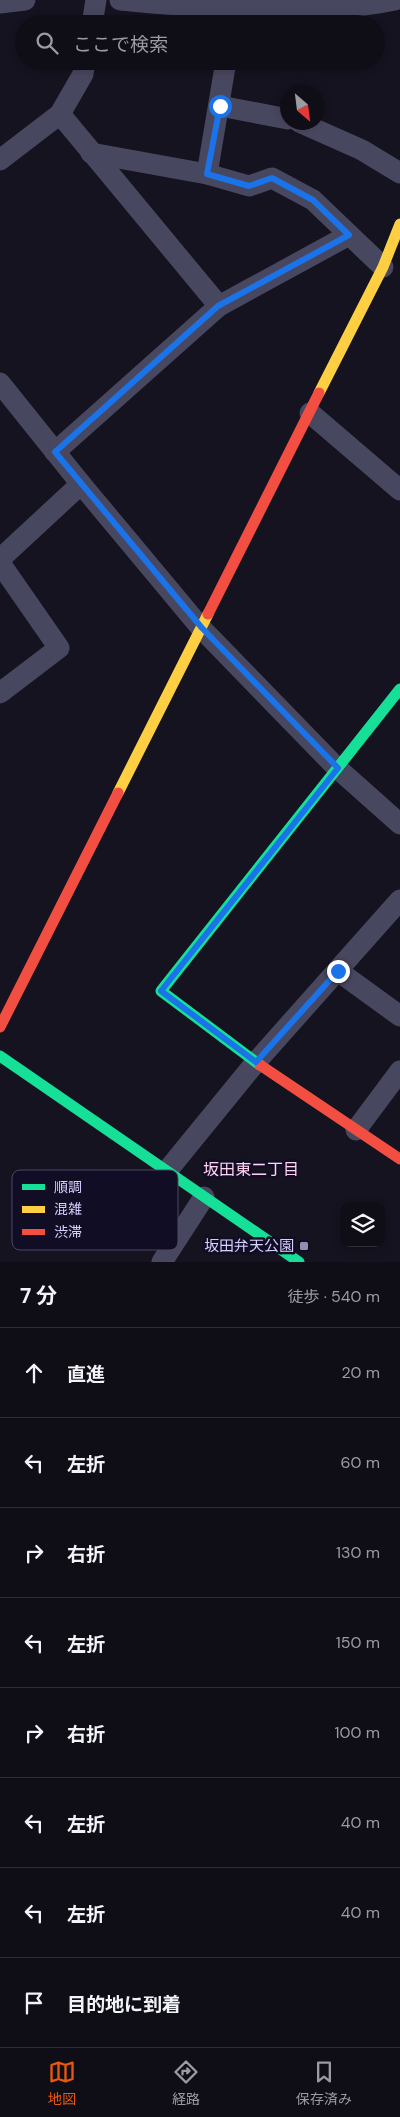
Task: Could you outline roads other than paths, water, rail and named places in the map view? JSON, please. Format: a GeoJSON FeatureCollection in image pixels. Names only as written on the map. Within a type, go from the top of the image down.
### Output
{"type":"FeatureCollection","features":[{"type":"Feature","properties":{"kind":"street"},"geometry":{"type":"LineString","coordinates":[[0,3],[25,0]]}},
{"type":"Feature","properties":{"kind":"street"},"geometry":{"type":"LineString","coordinates":[[94,15],[96,0]]}},
{"type":"Feature","properties":{"kind":"street"},"geometry":{"type":"LineString","coordinates":[[120,0],[190,3],[226,15]]}},
{"type":"Feature","properties":{"kind":"street"},"geometry":{"type":"LineString","coordinates":[[242,15],[293,5],[362,6],[395,0]]}},
{"type":"Feature","properties":{"kind":"street"},"geometry":{"type":"LineString","coordinates":[[0,160],[60,114],[84,70]]}},
{"type":"Feature","properties":{"kind":"street"},"geometry":{"type":"LineString","coordinates":[[207,174],[225,70]]}},
{"type":"Feature","properties":{"kind":"street"},"geometry":{"type":"LineString","coordinates":[[220,106],[280,117]]}},
{"type":"Feature","properties":{"kind":"street"},"geometry":{"type":"LineString","coordinates":[[60,114],[218,306]]}},
{"type":"Feature","properties":{"kind":"street"},"geometry":{"type":"LineString","coordinates":[[317,130],[362,150],[400,173]]}},
{"type":"Feature","properties":{"kind":"street"},"geometry":{"type":"LineString","coordinates":[[91,152],[207,174],[249,186],[272,178],[313,200],[383,267]]}},
{"type":"Feature","properties":{"kind":"street"},"geometry":{"type":"LineString","coordinates":[[0,1028],[383,267],[400,224]]}},
{"type":"Feature","properties":{"kind":"street"},"geometry":{"type":"LineString","coordinates":[[55,452],[218,306],[349,235]]}},
{"type":"Feature","properties":{"kind":"street"},"geometry":{"type":"LineString","coordinates":[[0,384],[202,628],[338,768],[400,824]]}},
{"type":"Feature","properties":{"kind":"street"},"geometry":{"type":"LineString","coordinates":[[310,412],[400,490]]}},
{"type":"Feature","properties":{"kind":"street"},"geometry":{"type":"LineString","coordinates":[[0,559],[81,484]]}},
{"type":"Feature","properties":{"kind":"street"},"geometry":{"type":"LineString","coordinates":[[0,563],[59,648],[0,693]]}},
{"type":"Feature","properties":{"kind":"street"},"geometry":{"type":"LineString","coordinates":[[400,689],[161,991],[256,1062],[400,1160]]}},
{"type":"Feature","properties":{"kind":"street"},"geometry":{"type":"LineString","coordinates":[[168,1170],[256,1062],[400,900]]}},
{"type":"Feature","properties":{"kind":"street"},"geometry":{"type":"LineString","coordinates":[[338,971],[400,1016]]}},
{"type":"Feature","properties":{"kind":"street"},"geometry":{"type":"LineString","coordinates":[[0,1056],[166,1170]]}},
{"type":"Feature","properties":{"kind":"street"},"geometry":{"type":"LineString","coordinates":[[356,1130],[400,1071]]}},
{"type":"Feature","properties":{"kind":"street"},"geometry":{"type":"LineString","coordinates":[[178,1179],[299,1262]]}},
{"type":"Feature","properties":{"kind":"street"},"geometry":{"type":"LineString","coordinates":[[178,1237],[204,1197]]}},
{"type":"Feature","properties":{"kind":"street"},"geometry":{"type":"LineString","coordinates":[[162,1262],[170,1250]]}},
{"type":"Feature","properties":{"kind":"place","name":"坂田弁天公園"},"geometry":{"type":"Point","coordinates":[304,1246]}},
{"type":"Feature","properties":{"kind":"district","name":"坂田東二丁目"},"geometry":{"type":"Point","coordinates":[251,1169]}}]}
